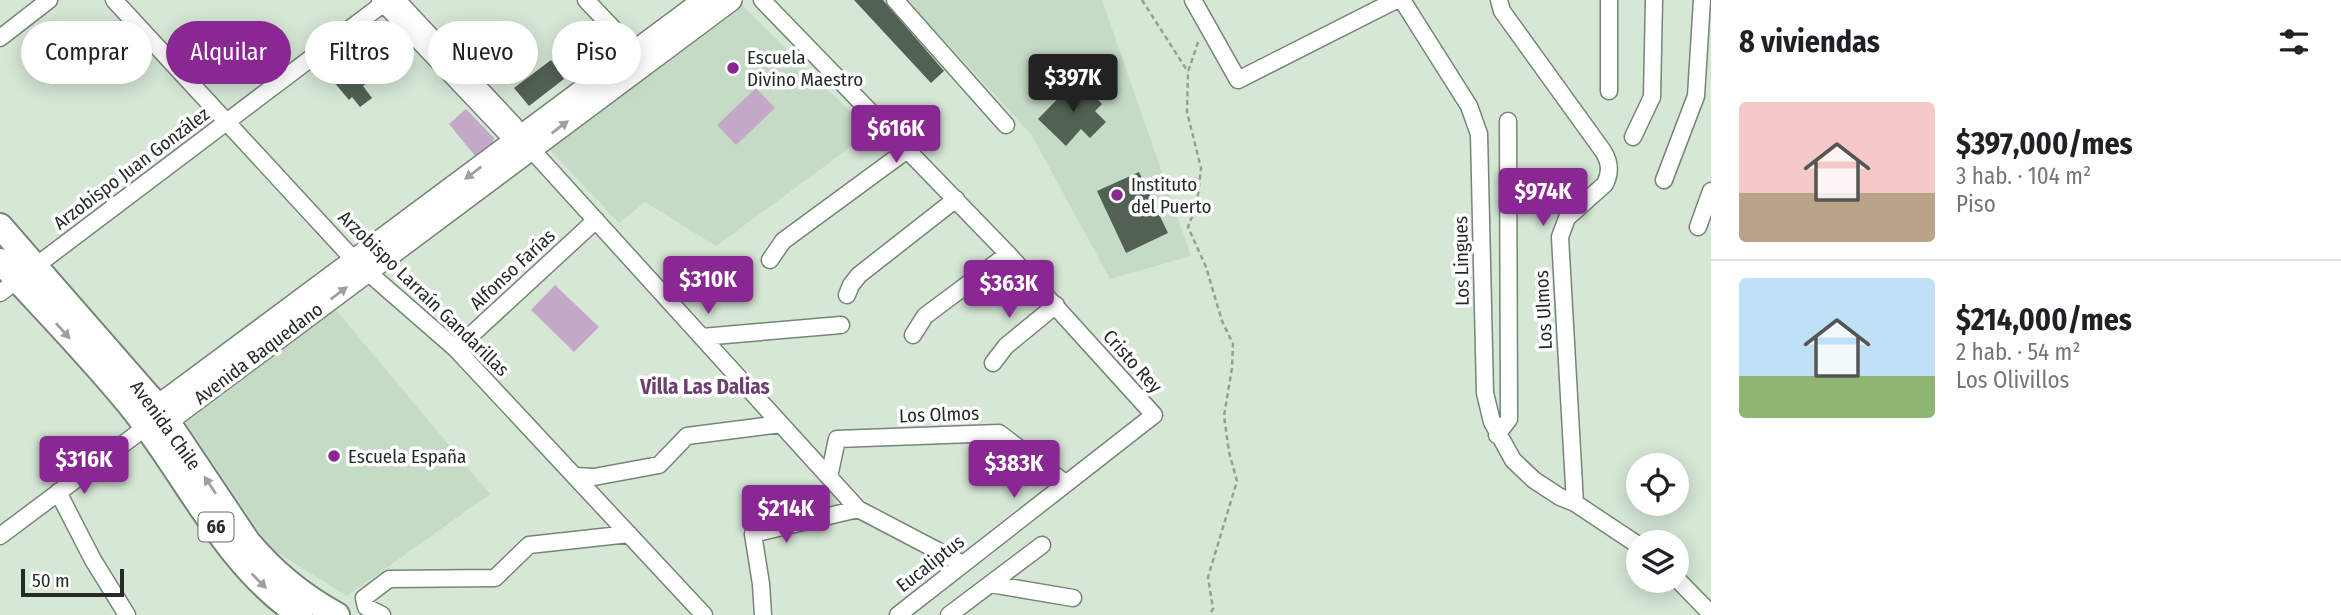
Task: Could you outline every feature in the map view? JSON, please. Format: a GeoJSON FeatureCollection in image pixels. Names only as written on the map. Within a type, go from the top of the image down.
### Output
{"type":"FeatureCollection","features":[{"type":"Feature","properties":{"kind":"highway","name":"Avenida Chile"},"geometry":{"type":"LineString","coordinates":[[0,226],[18,279]]}},
{"type":"Feature","properties":{"kind":"highway","name":"Avenida Chile"},"geometry":{"type":"LineString","coordinates":[[0,261],[157,418],[260,556],[303,594],[337,615]]}},
{"type":"Feature","properties":{"kind":"highway","name":"Avenida Chile"},"geometry":{"type":"LineString","coordinates":[[157,418],[245,566],[271,593],[300,615]]}},
{"type":"Feature","properties":{"kind":"main road","name":"Avenida Baquedano"},"geometry":{"type":"LineString","coordinates":[[641,57],[704,0]]}},
{"type":"Feature","properties":{"kind":"main road","name":"Avenida Baquedano"},"geometry":{"type":"LineString","coordinates":[[641,57],[731,0]]}},
{"type":"Feature","properties":{"kind":"main road","name":"Avenida Baquedano"},"geometry":{"type":"LineString","coordinates":[[157,418],[604,84]]}},
{"type":"Feature","properties":{"kind":"street"},"geometry":{"type":"LineString","coordinates":[[0,38],[50,0]]}},
{"type":"Feature","properties":{"kind":"street","name":"Arzobispo Larraín Gandarillas"},"geometry":{"type":"LineString","coordinates":[[114,0],[361,266],[456,349],[705,615]]}},
{"type":"Feature","properties":{"kind":"street"},"geometry":{"type":"LineString","coordinates":[[586,0],[606,21]]}},
{"type":"Feature","properties":{"kind":"street","name":"Cristo Rey"},"geometry":{"type":"LineString","coordinates":[[762,0],[1008,254],[1154,415]]}},
{"type":"Feature","properties":{"kind":"street"},"geometry":{"type":"LineString","coordinates":[[895,0],[1006,125]]}},
{"type":"Feature","properties":{"kind":"street"},"geometry":{"type":"LineString","coordinates":[[1193,0],[1238,80],[1396,0]]}},
{"type":"Feature","properties":{"kind":"street","name":"Los Lingues"},"geometry":{"type":"LineString","coordinates":[[1402,0],[1474,116],[1480,143],[1485,393],[1497,435],[1513,460],[1528,476],[1626,537]]}},
{"type":"Feature","properties":{"kind":"street","name":"Los Ulmos"},"geometry":{"type":"LineString","coordinates":[[1499,0],[1502,11],[1609,163],[1605,184],[1567,219],[1560,237],[1575,503]]}},
{"type":"Feature","properties":{"kind":"street"},"geometry":{"type":"LineString","coordinates":[[1609,0],[1609,91]]}},
{"type":"Feature","properties":{"kind":"street"},"geometry":{"type":"LineString","coordinates":[[1633,137],[1652,96],[1654,0]]}},
{"type":"Feature","properties":{"kind":"street"},"geometry":{"type":"LineString","coordinates":[[1664,180],[1696,96],[1702,0]]}},
{"type":"Feature","properties":{"kind":"street"},"geometry":{"type":"LineString","coordinates":[[387,1],[596,220],[858,509],[963,564]]}},
{"type":"Feature","properties":{"kind":"street","name":"Arzobispo Juan González"},"geometry":{"type":"LineString","coordinates":[[18,279],[387,1]]}},
{"type":"Feature","properties":{"kind":"street"},"geometry":{"type":"LineString","coordinates":[[1497,435],[1509,419],[1508,121]]}},
{"type":"Feature","properties":{"kind":"street"},"geometry":{"type":"LineString","coordinates":[[770,260],[783,241],[907,150]]}},
{"type":"Feature","properties":{"kind":"street"},"geometry":{"type":"LineString","coordinates":[[1481,191],[1508,191]]}},
{"type":"Feature","properties":{"kind":"street"},"geometry":{"type":"LineString","coordinates":[[1698,227],[1711,191]]}},
{"type":"Feature","properties":{"kind":"street"},"geometry":{"type":"LineString","coordinates":[[847,295],[859,275],[956,200]]}},
{"type":"Feature","properties":{"kind":"street","name":"Alfonso Farías"},"geometry":{"type":"LineString","coordinates":[[456,349],[596,220]]}},
{"type":"Feature","properties":{"kind":"street"},"geometry":{"type":"LineString","coordinates":[[1482,238],[1509,238]]}},
{"type":"Feature","properties":{"kind":"street"},"geometry":{"type":"LineString","coordinates":[[913,335],[925,316],[1008,254]]}},
{"type":"Feature","properties":{"kind":"street"},"geometry":{"type":"LineString","coordinates":[[993,363],[1006,346],[1056,305]]}},
{"type":"Feature","properties":{"kind":"street"},"geometry":{"type":"LineString","coordinates":[[702,337],[841,325]]}},
{"type":"Feature","properties":{"kind":"street"},"geometry":{"type":"LineString","coordinates":[[1484,330],[1509,330]]}},
{"type":"Feature","properties":{"kind":"street","name":"Eucaliptus"},"geometry":{"type":"LineString","coordinates":[[898,615],[1154,415]]}},
{"type":"Feature","properties":{"kind":"street"},"geometry":{"type":"LineString","coordinates":[[0,536],[157,418]]}},
{"type":"Feature","properties":{"kind":"street"},"geometry":{"type":"LineString","coordinates":[[575,476],[594,477],[659,465],[687,436],[781,424]]}},
{"type":"Feature","properties":{"kind":"street","name":"Los Olmos"},"geometry":{"type":"LineString","coordinates":[[830,477],[837,439],[999,433],[1066,483]]}},
{"type":"Feature","properties":{"kind":"street"},"geometry":{"type":"LineString","coordinates":[[58,492],[93,560],[127,615]]}},
{"type":"Feature","properties":{"kind":"street"},"geometry":{"type":"LineString","coordinates":[[763,615],[753,534],[858,509]]}},
{"type":"Feature","properties":{"kind":"street"},"geometry":{"type":"LineString","coordinates":[[382,615],[366,607],[365,598],[389,579],[495,578],[529,545],[629,534]]}},
{"type":"Feature","properties":{"kind":"street"},"geometry":{"type":"LineString","coordinates":[[949,615],[1042,545]]}},
{"type":"Feature","properties":{"kind":"street"},"geometry":{"type":"LineString","coordinates":[[990,584],[1073,598]]}},
{"type":"Feature","properties":{"kind":"street"},"geometry":{"type":"LineString","coordinates":[[1689,591],[1711,614]]}},
{"type":"Feature","properties":{"kind":"path"},"geometry":{"type":"LineString","coordinates":[[1142,0],[1188,72]]}},
{"type":"Feature","properties":{"kind":"path"},"geometry":{"type":"LineString","coordinates":[[1206,22],[1188,72],[1187,112],[1202,169],[1197,204],[1188,227],[1206,267],[1222,321],[1233,344],[1224,416],[1229,452],[1237,481],[1208,577],[1213,609],[1209,615]]}},
{"type":"Feature","properties":{"kind":"shaded area","name":"Instituto del Puerto"},"geometry":{"type":"Polygon","coordinates":[[[907,0],[1102,0],[1191,256],[1110,279],[1031,134],[907,0]]]}},
{"type":"Feature","properties":{"kind":"shaded area","name":"Escuela Divino Maestro"},"geometry":{"type":"Polygon","coordinates":[[[742,5],[871,132],[716,246],[645,202],[619,223],[550,150],[637,84],[641,84],[641,81],[742,5]]]}},
{"type":"Feature","properties":{"kind":"shaded area"},"geometry":{"type":"Polygon","coordinates":[[[756,88],[775,108],[736,145],[717,125],[756,88]]]}},
{"type":"Feature","properties":{"kind":"shaded area"},"geometry":{"type":"Polygon","coordinates":[[[466,109],[494,138],[492,144],[476,157],[449,124],[466,109]]]}},
{"type":"Feature","properties":{"kind":"shaded area"},"geometry":{"type":"Polygon","coordinates":[[[555,285],[599,327],[574,352],[531,310],[555,285]]]}},
{"type":"Feature","properties":{"kind":"shaded area","name":"Escuela España"},"geometry":{"type":"Polygon","coordinates":[[[335,309],[490,494],[347,596],[270,548],[183,418],[335,309]]]}},
{"type":"Feature","properties":{"kind":"building"},"geometry":{"type":"Polygon","coordinates":[[[854,0],[883,0],[944,71],[931,83],[854,0]]]}},
{"type":"Feature","properties":{"kind":"building"},"geometry":{"type":"Polygon","coordinates":[[[551,60],[552,84],[558,84],[529,106],[514,88],[519,84],[538,84],[538,70],[551,60]]]}},
{"type":"Feature","properties":{"kind":"building"},"geometry":{"type":"Polygon","coordinates":[[[1077,79],[1102,104],[1095,111],[1106,122],[1090,138],[1081,129],[1066,146],[1038,119],[1077,79]]]}},
{"type":"Feature","properties":{"kind":"building"},"geometry":{"type":"Polygon","coordinates":[[[336,84],[366,84],[363,86],[372,98],[360,107],[352,97],[349,100],[336,84]]]}},
{"type":"Feature","properties":{"kind":"building"},"geometry":{"type":"Polygon","coordinates":[[[1139,172],[1168,233],[1126,253],[1097,191],[1139,172]]]}},
{"type":"Feature","properties":{"kind":"place","name":"Escuela Divino Maestro"},"geometry":{"type":"Point","coordinates":[733,68]}},
{"type":"Feature","properties":{"kind":"place","name":"Instituto del Puerto"},"geometry":{"type":"Point","coordinates":[1117,195]}},
{"type":"Feature","properties":{"kind":"place","name":"Escuela España"},"geometry":{"type":"Point","coordinates":[334,456]}},
{"type":"Feature","properties":{"kind":"district","name":"Villa Las Dalias"},"geometry":{"type":"Point","coordinates":[705,387]}}]}
